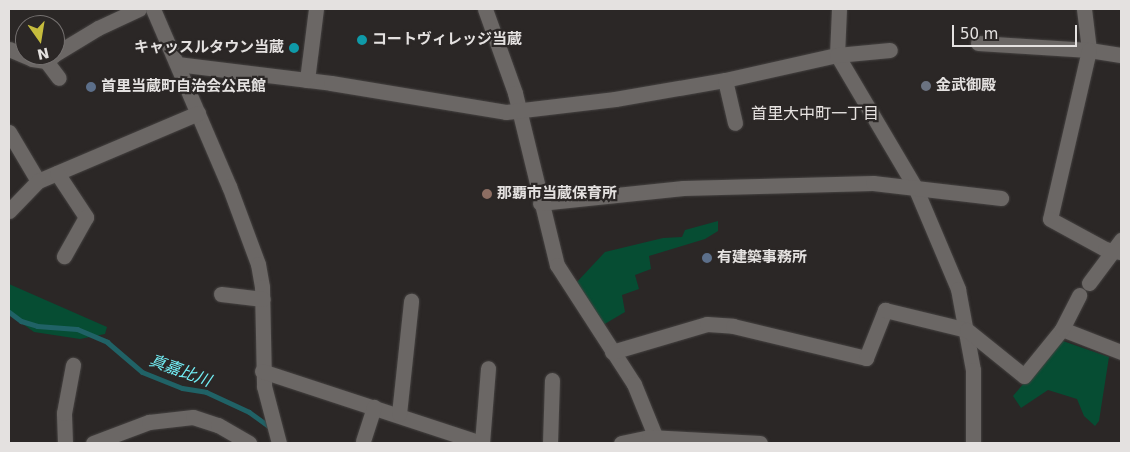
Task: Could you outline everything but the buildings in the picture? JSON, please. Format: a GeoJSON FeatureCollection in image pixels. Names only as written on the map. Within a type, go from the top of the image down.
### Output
{"type":"FeatureCollection","features":[{"type":"Feature","properties":{"kind":"street"},"geometry":{"type":"LineString","coordinates":[[65,49],[98,28],[139,9]]}},
{"type":"Feature","properties":{"kind":"street"},"geometry":{"type":"LineString","coordinates":[[153,9],[246,229],[258,264],[263,299],[262,371],[266,400],[276,425],[279,443]]}},
{"type":"Feature","properties":{"kind":"street"},"geometry":{"type":"LineString","coordinates":[[307,80],[316,9]]}},
{"type":"Feature","properties":{"kind":"street"},"geometry":{"type":"LineString","coordinates":[[485,9],[519,110],[540,202],[557,265],[639,394],[657,440]]}},
{"type":"Feature","properties":{"kind":"street"},"geometry":{"type":"LineString","coordinates":[[839,9],[837,55],[915,187],[958,289],[967,330],[976,394],[973,443]]}},
{"type":"Feature","properties":{"kind":"street"},"geometry":{"type":"LineString","coordinates":[[1084,9],[1089,50],[1050,219],[1119,247],[1089,283]]}},
{"type":"Feature","properties":{"kind":"street"},"geometry":{"type":"LineString","coordinates":[[978,42],[1089,50],[1121,55]]}},
{"type":"Feature","properties":{"kind":"street"},"geometry":{"type":"LineString","coordinates":[[177,64],[307,80],[506,112],[615,100],[725,80],[837,55],[890,50]]}},
{"type":"Feature","properties":{"kind":"street"},"geometry":{"type":"LineString","coordinates":[[55,65],[59,78]]}},
{"type":"Feature","properties":{"kind":"street"},"geometry":{"type":"LineString","coordinates":[[725,80],[735,123]]}},
{"type":"Feature","properties":{"kind":"street"},"geometry":{"type":"LineString","coordinates":[[9,211],[38,181],[198,113]]}},
{"type":"Feature","properties":{"kind":"street"},"geometry":{"type":"LineString","coordinates":[[9,132],[38,181]]}},
{"type":"Feature","properties":{"kind":"street"},"geometry":{"type":"LineString","coordinates":[[57,173],[86,217],[64,256]]}},
{"type":"Feature","properties":{"kind":"street"},"geometry":{"type":"LineString","coordinates":[[540,202],[692,187],[874,183],[1001,198]]}},
{"type":"Feature","properties":{"kind":"street"},"geometry":{"type":"LineString","coordinates":[[221,294],[263,299]]}},
{"type":"Feature","properties":{"kind":"street"},"geometry":{"type":"LineString","coordinates":[[612,352],[707,324],[733,326],[866,358],[885,310],[967,330],[1024,376],[1062,329],[1079,295]]}},
{"type":"Feature","properties":{"kind":"street"},"geometry":{"type":"LineString","coordinates":[[399,414],[412,301]]}},
{"type":"Feature","properties":{"kind":"street"},"geometry":{"type":"LineString","coordinates":[[1062,329],[1121,352]]}},
{"type":"Feature","properties":{"kind":"street"},"geometry":{"type":"LineString","coordinates":[[65,443],[64,413],[73,365]]}},
{"type":"Feature","properties":{"kind":"street"},"geometry":{"type":"LineString","coordinates":[[262,371],[399,414],[481,443],[488,368]]}},
{"type":"Feature","properties":{"kind":"street"},"geometry":{"type":"LineString","coordinates":[[550,443],[552,380]]}},
{"type":"Feature","properties":{"kind":"street"},"geometry":{"type":"LineString","coordinates":[[363,441],[374,407]]}},
{"type":"Feature","properties":{"kind":"street"},"geometry":{"type":"LineString","coordinates":[[93,443],[149,422],[193,417],[218,425],[249,443]]}},
{"type":"Feature","properties":{"kind":"street"},"geometry":{"type":"LineString","coordinates":[[621,443],[657,440],[760,443]]}},
{"type":"Feature","properties":{"kind":"green space"},"geometry":{"type":"Polygon","coordinates":[[[718,221],[718,231],[705,239],[649,256],[651,269],[635,275],[639,289],[622,295],[625,312],[603,325],[576,283],[605,252],[663,238],[682,237],[685,230],[718,221]]]}},
{"type":"Feature","properties":{"kind":"green space"},"geometry":{"type":"Polygon","coordinates":[[[9,284],[107,327],[105,334],[80,339],[34,332],[9,314],[9,284]]]}},
{"type":"Feature","properties":{"kind":"green space"},"geometry":{"type":"Polygon","coordinates":[[[1060,340],[1109,357],[1099,421],[1095,426],[1084,416],[1077,399],[1048,390],[1021,408],[1013,396],[1060,340]]]}},
{"type":"Feature","properties":{"kind":"waterway","name":"真嘉比川"},"geometry":{"type":"LineString","coordinates":[[9,312],[21,321],[37,326],[77,329],[107,342],[142,372],[182,388],[206,392],[249,412],[270,427]]}},
{"type":"Feature","properties":{"kind":"place","name":"コートヴィレッジ当蔵"},"geometry":{"type":"Point","coordinates":[362,40]}},
{"type":"Feature","properties":{"kind":"place","name":"キャッスルタウン当蔵"},"geometry":{"type":"Point","coordinates":[294,48]}},
{"type":"Feature","properties":{"kind":"place","name":"金武御殿"},"geometry":{"type":"Point","coordinates":[926,86]}},
{"type":"Feature","properties":{"kind":"place","name":"首里当蔵町自治会公民館"},"geometry":{"type":"Point","coordinates":[91,87]}},
{"type":"Feature","properties":{"kind":"place","name":"那覇市当蔵保育所"},"geometry":{"type":"Point","coordinates":[487,194]}},
{"type":"Feature","properties":{"kind":"place","name":"有建築事務所"},"geometry":{"type":"Point","coordinates":[707,258]}},
{"type":"Feature","properties":{"kind":"district","name":"首里大中町一丁目"},"geometry":{"type":"Point","coordinates":[815,114]}}]}
